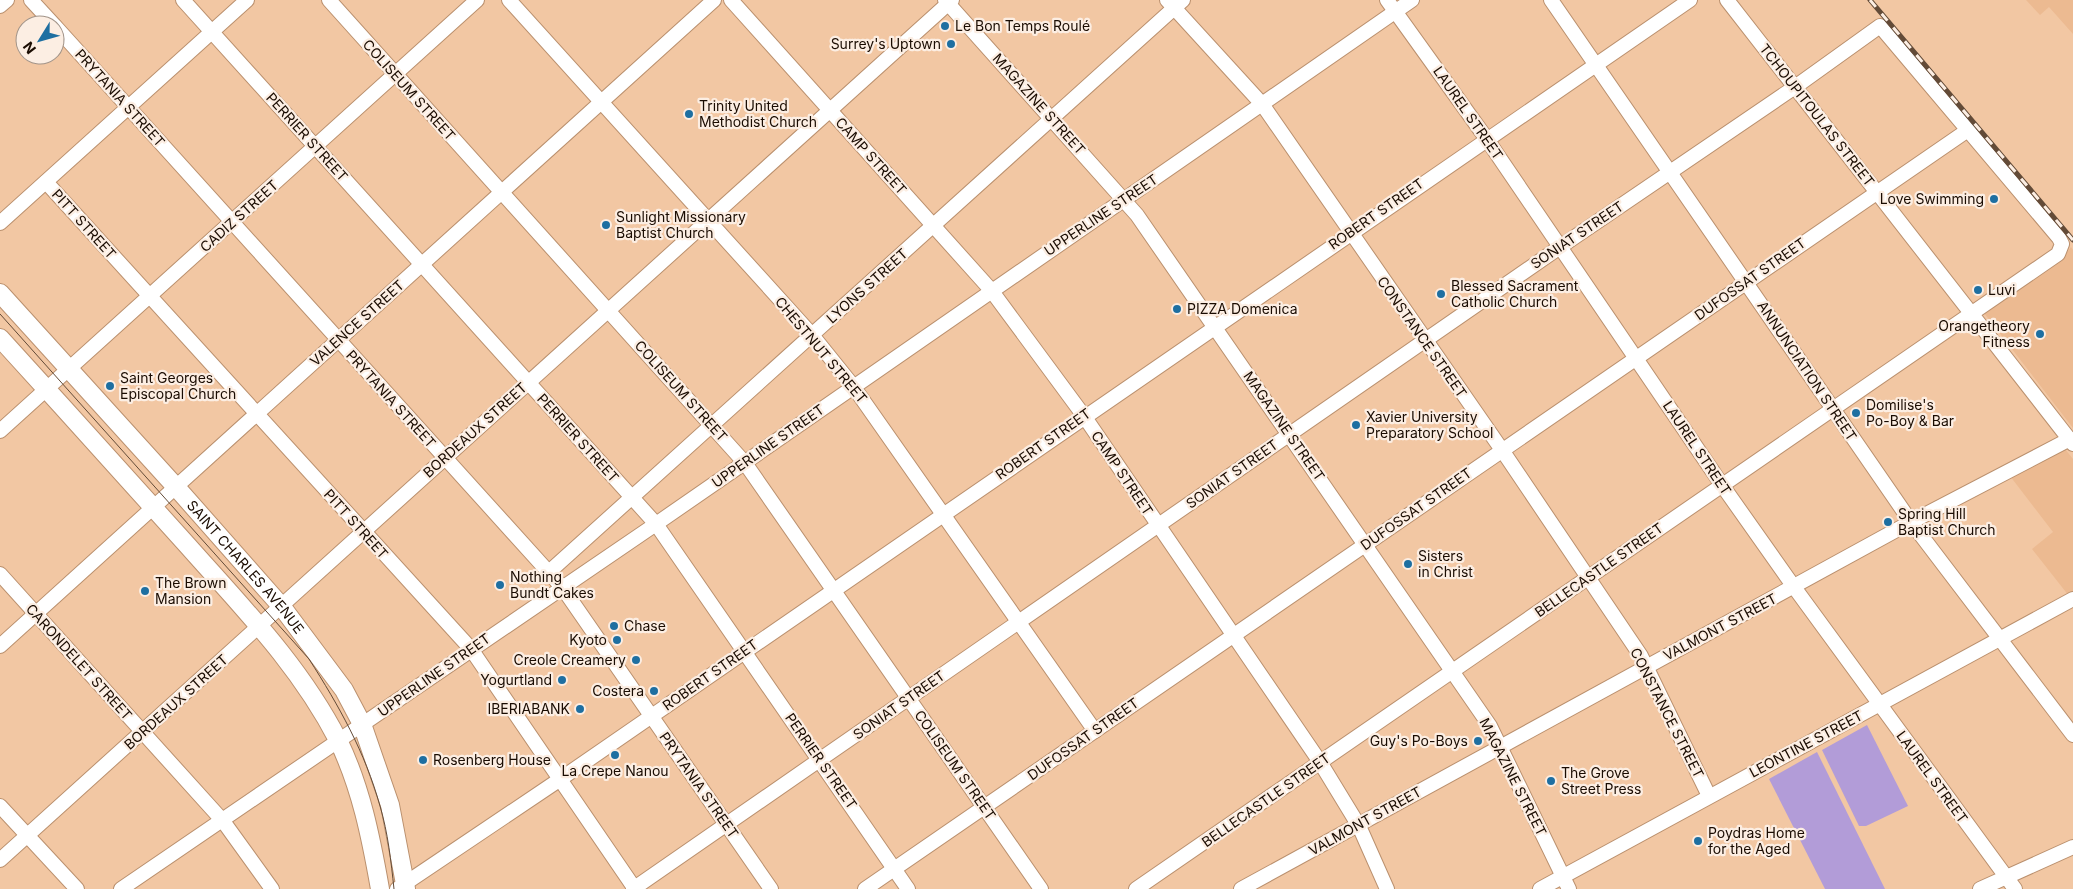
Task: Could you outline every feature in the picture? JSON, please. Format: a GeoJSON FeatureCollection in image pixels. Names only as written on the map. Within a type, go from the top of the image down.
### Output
{"type":"FeatureCollection","features":[{"type":"Feature","properties":{"kind":"main road","name":"SAINT CHARLES AVENUE"},"geometry":{"type":"LineString","coordinates":[[0,293],[282,607],[344,690],[362,724],[390,804],[403,887]]}},
{"type":"Feature","properties":{"kind":"main road","name":"SAINT CHARLES AVENUE"},"geometry":{"type":"LineString","coordinates":[[0,338],[260,626],[304,681],[338,741],[351,769],[362,805],[380,889]]}},
{"type":"Feature","properties":{"kind":"street"},"geometry":{"type":"LineString","coordinates":[[0,6],[7,0]]}},
{"type":"Feature","properties":{"kind":"street","name":"PRYTANIA STREET"},"geometry":{"type":"LineString","coordinates":[[32,0],[45,15]]}},
{"type":"Feature","properties":{"kind":"street","name":"PERRIER STREET"},"geometry":{"type":"LineString","coordinates":[[183,0],[656,524],[908,889]]}},
{"type":"Feature","properties":{"kind":"street"},"geometry":{"type":"LineString","coordinates":[[0,223],[247,0]]}},
{"type":"Feature","properties":{"kind":"street","name":"COLISEUM STREET"},"geometry":{"type":"LineString","coordinates":[[328,0],[745,463],[1041,889]]}},
{"type":"Feature","properties":{"kind":"street","name":"CADIZ STREET"},"geometry":{"type":"LineString","coordinates":[[0,431],[477,0]]}},
{"type":"Feature","properties":{"kind":"street","name":"CHESTNUT STREET"},"geometry":{"type":"LineString","coordinates":[[509,0],[812,335],[853,386],[1095,730]]}},
{"type":"Feature","properties":{"kind":"street","name":"VALENCE STREET"},"geometry":{"type":"LineString","coordinates":[[0,646],[714,0]]}},
{"type":"Feature","properties":{"kind":"street","name":"CAMP STREET"},"geometry":{"type":"LineString","coordinates":[[732,0],[991,290],[1084,416],[1157,526],[1320,762],[1359,826],[1387,889]]}},
{"type":"Feature","properties":{"kind":"street","name":"LAUREL STREET"},"geometry":{"type":"LineString","coordinates":[[1387,0],[1397,11],[1486,138],[1722,485],[1794,587],[2015,889]]}},
{"type":"Feature","properties":{"kind":"street","name":"UPPERLINE STREET"},"geometry":{"type":"LineString","coordinates":[[121,889],[224,821],[471,649],[745,463],[991,290],[1125,200],[1412,0]]}},
{"type":"Feature","properties":{"kind":"street","name":"ANNUNCIATION STREET"},"geometry":{"type":"LineString","coordinates":[[1551,0],[1911,522],[1998,639],[2073,735]]}},
{"type":"Feature","properties":{"kind":"street","name":"ROBERT STREET"},"geometry":{"type":"LineString","coordinates":[[403,887],[1486,138],[1690,0]]}},
{"type":"Feature","properties":{"kind":"street","name":"TCHOUPITOULAS STREET"},"geometry":{"type":"LineString","coordinates":[[1727,0],[2071,441]]}},
{"type":"Feature","properties":{"kind":"street","name":"BORDEAUX STREET"},"geometry":{"type":"LineString","coordinates":[[0,860],[282,607],[948,1]]}},
{"type":"Feature","properties":{"kind":"street","name":"MAGAZINE STREET"},"geometry":{"type":"LineString","coordinates":[[948,1],[1125,200],[1214,326],[1453,670],[1500,746],[1566,883]]}},
{"type":"Feature","properties":{"kind":"street","name":"LYONS STREET"},"geometry":{"type":"LineString","coordinates":[[549,572],[1052,118],[1175,3]]}},
{"type":"Feature","properties":{"kind":"street","name":"CONSTANCE STREET"},"geometry":{"type":"LineString","coordinates":[[1175,3],[1262,104],[1349,233],[1502,450],[1588,577],[1647,667],[1709,796]]}},
{"type":"Feature","properties":{"kind":"street","name":"SONIAT STREET"},"geometry":{"type":"LineString","coordinates":[[634,889],[1425,340],[1796,87],[1880,26],[1968,130]]}},
{"type":"Feature","properties":{"kind":"street","name":"PRYTANIA STREET"},"geometry":{"type":"LineString","coordinates":[[65,38],[562,587],[771,889]]}},
{"type":"Feature","properties":{"kind":"street","name":"DUFOSSAT STREET"},"geometry":{"type":"LineString","coordinates":[[865,889],[1968,130]]}},
{"type":"Feature","properties":{"kind":"street","name":"BELLECASTLE STREET"},"geometry":{"type":"LineString","coordinates":[[1136,889],[1972,314],[2062,250],[2059,238],[1968,130]]}},
{"type":"Feature","properties":{"kind":"street","name":"PITT STREET"},"geometry":{"type":"LineString","coordinates":[[46,182],[471,649],[634,889]]}},
{"type":"Feature","properties":{"kind":"street","name":"VALMONT STREET"},"geometry":{"type":"LineString","coordinates":[[1241,889],[1911,522],[2071,441]]}},
{"type":"Feature","properties":{"kind":"street","name":"CARONDELET STREET"},"geometry":{"type":"LineString","coordinates":[[0,574],[224,821],[272,889]]}},
{"type":"Feature","properties":{"kind":"street","name":"LEONTINE STREET"},"geometry":{"type":"LineString","coordinates":[[1540,889],[1566,883],[1709,796],[2073,599]]}},
{"type":"Feature","properties":{"kind":"street"},"geometry":{"type":"LineString","coordinates":[[0,806],[77,889]]}},
{"type":"Feature","properties":{"kind":"street"},"geometry":{"type":"LineString","coordinates":[[1980,889],[2073,847]]}},
{"type":"Feature","properties":{"kind":"shaded area"},"geometry":{"type":"Polygon","coordinates":[[[2026,0],[2073,0],[2073,34],[2049,7],[2040,15],[2026,0]]]}},
{"type":"Feature","properties":{"kind":"shaded area"},"geometry":{"type":"Polygon","coordinates":[[[2071,247],[2073,250],[2073,428],[1984,313],[2062,259],[2071,247]]]}},
{"type":"Feature","properties":{"kind":"shaded area"},"geometry":{"type":"Polygon","coordinates":[[[2065,449],[2073,459],[2073,593],[2069,596],[2032,549],[2053,532],[2010,476],[2065,449]]]}},
{"type":"Feature","properties":{"kind":"shaded area"},"geometry":{"type":"Polygon","coordinates":[[[1867,725],[1908,806],[1866,826],[1859,826],[1822,750],[1867,725]]]}},
{"type":"Feature","properties":{"kind":"shaded area"},"geometry":{"type":"Polygon","coordinates":[[[1817,752],[1885,889],[1825,889],[1769,779],[1817,752]]]}},
{"type":"Feature","properties":{"kind":"tram line"},"geometry":{"type":"LineString","coordinates":[[0,314],[309,659],[341,712],[367,767],[385,826],[394,889]]}},
{"type":"Feature","properties":{"kind":"railway"},"geometry":{"type":"LineString","coordinates":[[1870,0],[2073,240]]}},
{"type":"Feature","properties":{"kind":"place","name":"Le Bon Temps Roulé"},"geometry":{"type":"Point","coordinates":[945,26]}},
{"type":"Feature","properties":{"kind":"place","name":"Surrey's Uptown"},"geometry":{"type":"Point","coordinates":[951,44]}},
{"type":"Feature","properties":{"kind":"place","name":"Trinity United Methodist Church"},"geometry":{"type":"Point","coordinates":[689,114]}},
{"type":"Feature","properties":{"kind":"place","name":"Love Swimming"},"geometry":{"type":"Point","coordinates":[1994,199]}},
{"type":"Feature","properties":{"kind":"place","name":"Sunlight Missionary Baptist Church"},"geometry":{"type":"Point","coordinates":[606,225]}},
{"type":"Feature","properties":{"kind":"place","name":"Luvi"},"geometry":{"type":"Point","coordinates":[1978,290]}},
{"type":"Feature","properties":{"kind":"place","name":"Blessed Sacrament Catholic Church"},"geometry":{"type":"Point","coordinates":[1441,294]}},
{"type":"Feature","properties":{"kind":"place","name":"PIZZA Domenica"},"geometry":{"type":"Point","coordinates":[1177,309]}},
{"type":"Feature","properties":{"kind":"place","name":"Orangetheory Fitness"},"geometry":{"type":"Point","coordinates":[2040,334]}},
{"type":"Feature","properties":{"kind":"place","name":"Saint Georges Episcopal Church"},"geometry":{"type":"Point","coordinates":[110,386]}},
{"type":"Feature","properties":{"kind":"place","name":"Domilise's Po-Boy & Bar"},"geometry":{"type":"Point","coordinates":[1856,413]}},
{"type":"Feature","properties":{"kind":"place","name":"Xavier University Preparatory School"},"geometry":{"type":"Point","coordinates":[1356,425]}},
{"type":"Feature","properties":{"kind":"place","name":"Spring Hill Baptist Church"},"geometry":{"type":"Point","coordinates":[1888,522]}},
{"type":"Feature","properties":{"kind":"place","name":"Sisters in Christ"},"geometry":{"type":"Point","coordinates":[1408,564]}},
{"type":"Feature","properties":{"kind":"place","name":"Nothing Bundt Cakes"},"geometry":{"type":"Point","coordinates":[500,585]}},
{"type":"Feature","properties":{"kind":"place","name":"The Brown Mansion"},"geometry":{"type":"Point","coordinates":[145,591]}},
{"type":"Feature","properties":{"kind":"place","name":"Chase"},"geometry":{"type":"Point","coordinates":[614,626]}},
{"type":"Feature","properties":{"kind":"place","name":"Kyoto"},"geometry":{"type":"Point","coordinates":[617,640]}},
{"type":"Feature","properties":{"kind":"place","name":"Creole Creamery"},"geometry":{"type":"Point","coordinates":[636,660]}},
{"type":"Feature","properties":{"kind":"place","name":"Yogurtland"},"geometry":{"type":"Point","coordinates":[562,680]}},
{"type":"Feature","properties":{"kind":"place","name":"Costera"},"geometry":{"type":"Point","coordinates":[654,691]}},
{"type":"Feature","properties":{"kind":"place","name":"IBERIABANK"},"geometry":{"type":"Point","coordinates":[580,709]}},
{"type":"Feature","properties":{"kind":"place","name":"Guy's Po-Boys"},"geometry":{"type":"Point","coordinates":[1478,741]}},
{"type":"Feature","properties":{"kind":"place","name":"La Crepe Nanou"},"geometry":{"type":"Point","coordinates":[615,755]}},
{"type":"Feature","properties":{"kind":"place","name":"Rosenberg House"},"geometry":{"type":"Point","coordinates":[423,760]}},
{"type":"Feature","properties":{"kind":"place","name":"The Grove Street Press"},"geometry":{"type":"Point","coordinates":[1551,781]}},
{"type":"Feature","properties":{"kind":"place","name":"Poydras Home for the Aged"},"geometry":{"type":"Point","coordinates":[1698,841]}}]}
